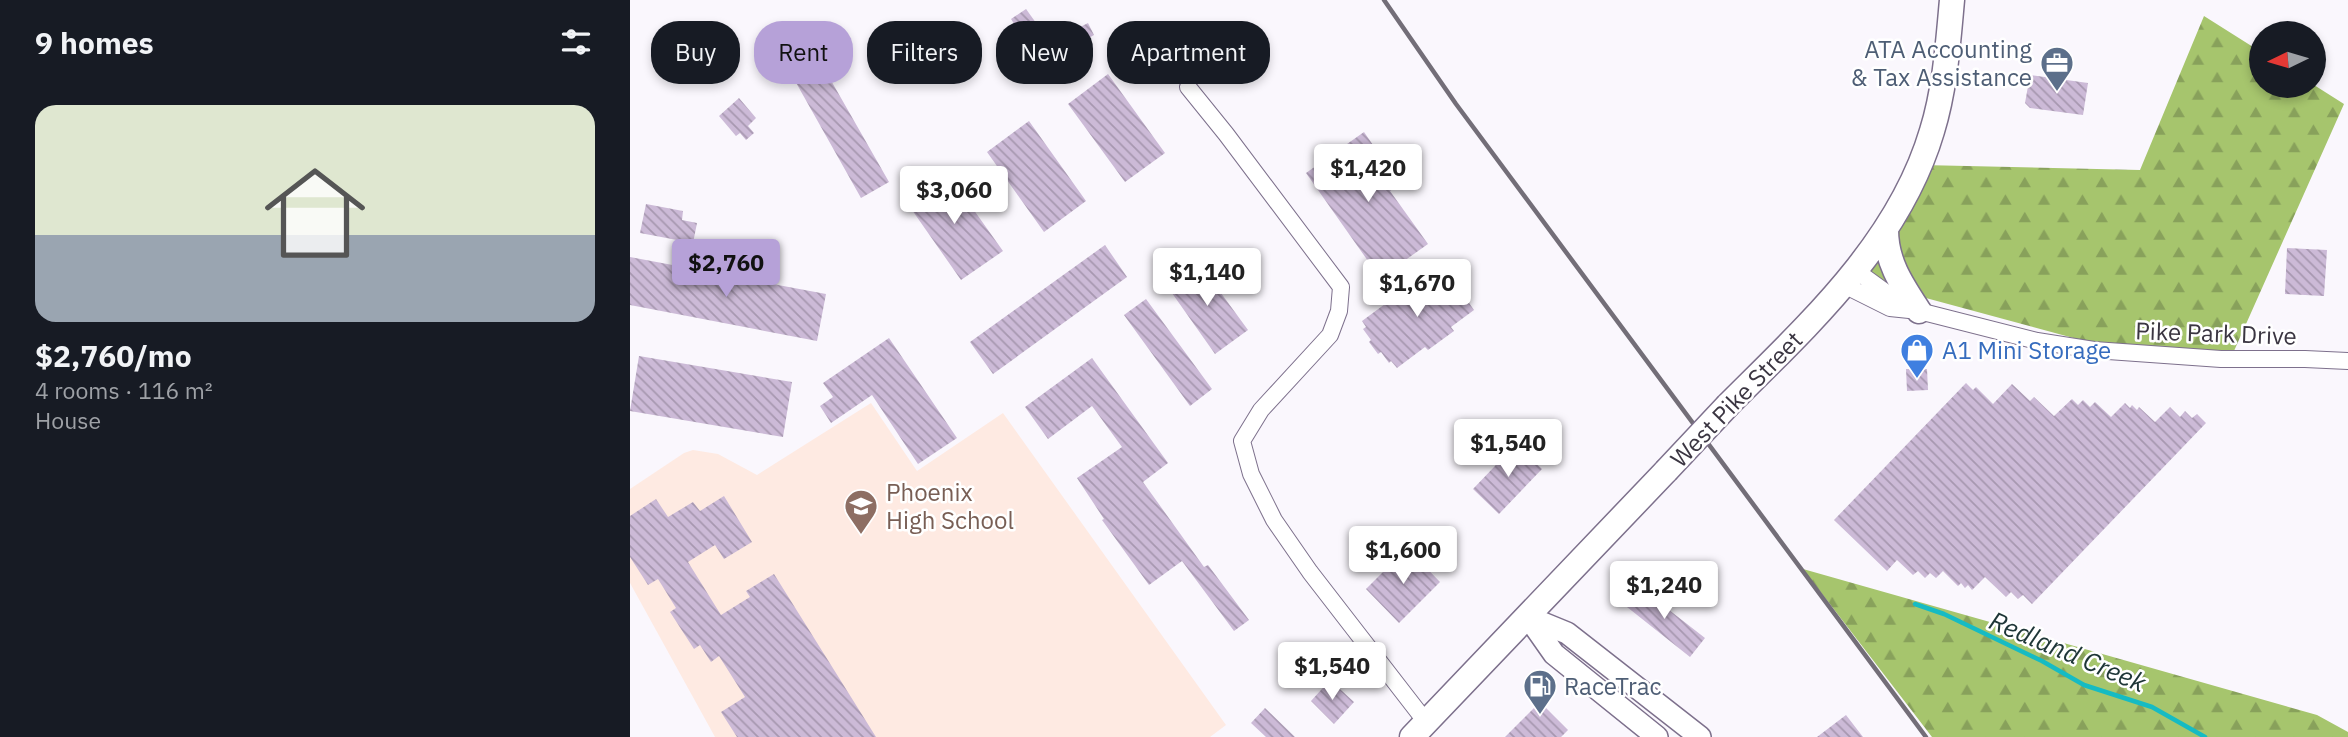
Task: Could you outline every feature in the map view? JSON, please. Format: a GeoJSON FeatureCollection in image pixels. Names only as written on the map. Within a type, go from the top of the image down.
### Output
{"type":"FeatureCollection","features":[{"type":"Feature","properties":{"kind":"main road","name":"West Pike Street"},"geometry":{"type":"LineString","coordinates":[[1419,730],[1815,317],[1886,230],[1912,183],[1933,130],[1944,78],[1952,0]]}},
{"type":"Feature","properties":{"kind":"main road"},"geometry":{"type":"LineString","coordinates":[[1886,230],[1894,273],[1919,311]]}},
{"type":"Feature","properties":{"kind":"main road"},"geometry":{"type":"LineString","coordinates":[[1528,617],[1554,654],[1657,737]]}},
{"type":"Feature","properties":{"kind":"main road"},"geometry":{"type":"LineString","coordinates":[[1528,617],[1567,633],[1700,737]]}},
{"type":"Feature","properties":{"kind":"street"},"geometry":{"type":"LineString","coordinates":[[1188,87],[1341,287],[1339,311],[1331,335],[1261,410],[1242,441],[1251,474],[1274,520],[1419,730]]}},
{"type":"Feature","properties":{"kind":"street","name":"Pike Park Drive"},"geometry":{"type":"LineString","coordinates":[[1848,277],[1880,305],[1899,311],[1919,311],[2037,341],[2094,350],[2221,359],[2348,361]]}},
{"type":"Feature","properties":{"kind":"shaded area","name":"Phoenix High School"},"geometry":{"type":"Polygon","coordinates":[[[871,403],[917,471],[1003,413],[1226,725],[1210,737],[715,737],[630,583],[630,489],[684,453],[693,450],[718,454],[757,475],[871,403]]]}},
{"type":"Feature","properties":{"kind":"green space"},"geometry":{"type":"Polygon","coordinates":[[[2204,16],[2249,44],[2249,98],[2326,98],[2326,93],[2344,104],[2234,351],[2125,352],[1863,281],[1922,165],[2140,170],[2204,16]]]}},
{"type":"Feature","properties":{"kind":"green space"},"geometry":{"type":"Polygon","coordinates":[[[1803,569],[2317,715],[2348,732],[2348,737],[1932,737],[1803,569]]]}},
{"type":"Feature","properties":{"kind":"building"},"geometry":{"type":"Polygon","coordinates":[[[1026,9],[1035,21],[1012,21],[1011,19],[1026,9]]]}},
{"type":"Feature","properties":{"kind":"building"},"geometry":{"type":"Polygon","coordinates":[[[1107,75],[1107,84],[1115,84],[1165,153],[1125,182],[1068,104],[1107,75]]]}},
{"type":"Feature","properties":{"kind":"building","name":"ATA Accounting & Tax Assistance"},"geometry":{"type":"Polygon","coordinates":[[[2030,75],[2088,83],[2083,115],[2030,108],[2025,103],[2030,75]]]}},
{"type":"Feature","properties":{"kind":"building"},"geometry":{"type":"Polygon","coordinates":[[[797,84],[833,84],[889,182],[861,198],[797,84]]]}},
{"type":"Feature","properties":{"kind":"building"},"geometry":{"type":"Polygon","coordinates":[[[739,98],[756,118],[748,126],[754,133],[746,140],[740,133],[736,136],[719,116],[739,98]]]}},
{"type":"Feature","properties":{"kind":"building"},"geometry":{"type":"Polygon","coordinates":[[[1029,121],[1086,201],[1044,232],[987,152],[1029,121]]]}},
{"type":"Feature","properties":{"kind":"building"},"geometry":{"type":"Polygon","coordinates":[[[1364,132],[1400,184],[1390,191],[1428,244],[1380,278],[1306,173],[1364,132]]]}},
{"type":"Feature","properties":{"kind":"building"},"geometry":{"type":"Polygon","coordinates":[[[946,171],[1003,251],[961,280],[905,200],[946,171]]]}},
{"type":"Feature","properties":{"kind":"building"},"geometry":{"type":"Polygon","coordinates":[[[646,204],[683,211],[682,220],[697,223],[693,243],[640,233],[646,204]]]}},
{"type":"Feature","properties":{"kind":"building"},"geometry":{"type":"Polygon","coordinates":[[[1105,245],[1127,277],[993,374],[970,342],[1105,245]]]}},
{"type":"Feature","properties":{"kind":"building"},"geometry":{"type":"Polygon","coordinates":[[[2287,248],[2327,250],[2324,296],[2285,294],[2287,248]]]}},
{"type":"Feature","properties":{"kind":"building"},"geometry":{"type":"Polygon","coordinates":[[[630,257],[826,294],[817,341],[630,305],[630,257]]]}},
{"type":"Feature","properties":{"kind":"building"},"geometry":{"type":"Polygon","coordinates":[[[1199,263],[1248,330],[1215,354],[1167,286],[1199,263]]]}},
{"type":"Feature","properties":{"kind":"building"},"geometry":{"type":"Polygon","coordinates":[[[1445,269],[1474,310],[1451,327],[1454,331],[1428,350],[1425,347],[1397,368],[1391,361],[1389,363],[1381,352],[1378,354],[1369,342],[1371,340],[1363,329],[1366,327],[1362,321],[1404,290],[1409,296],[1445,269]]]}},
{"type":"Feature","properties":{"kind":"building"},"geometry":{"type":"Polygon","coordinates":[[[1146,299],[1212,389],[1190,406],[1124,315],[1146,299]]]}},
{"type":"Feature","properties":{"kind":"building"},"geometry":{"type":"Polygon","coordinates":[[[889,338],[957,438],[918,464],[872,395],[831,423],[820,406],[833,397],[823,383],[889,338]]]}},
{"type":"Feature","properties":{"kind":"building"},"geometry":{"type":"Polygon","coordinates":[[[639,356],[792,382],[783,437],[630,411],[639,356]]]}},
{"type":"Feature","properties":{"kind":"building"},"geometry":{"type":"Polygon","coordinates":[[[1092,358],[1168,463],[1143,482],[1204,567],[1208,565],[1249,620],[1234,631],[1182,561],[1149,585],[1102,520],[1104,519],[1077,478],[1122,447],[1092,406],[1048,439],[1025,407],[1092,358]]]}},
{"type":"Feature","properties":{"kind":"building","name":"A1 Mini Storage"},"geometry":{"type":"Polygon","coordinates":[[[1906,369],[1927,369],[1928,390],[1907,391],[1906,369]]]}},
{"type":"Feature","properties":{"kind":"building"},"geometry":{"type":"Polygon","coordinates":[[[1966,383],[1973,390],[1976,387],[1993,404],[2012,384],[2030,401],[2034,397],[2054,416],[2072,399],[2078,405],[2083,400],[2090,407],[2095,402],[2111,417],[2125,403],[2137,410],[2139,407],[2155,422],[2170,407],[2180,417],[2185,411],[2192,418],[2197,414],[2206,423],[2032,604],[2023,595],[2018,599],[2011,592],[2006,597],[1985,577],[1972,590],[1961,583],[1958,586],[1943,571],[1936,578],[1930,573],[1925,578],[1918,571],[1913,575],[1897,560],[1887,571],[1834,520],[1966,383]]]}},
{"type":"Feature","properties":{"kind":"building"},"geometry":{"type":"Polygon","coordinates":[[[1516,444],[1542,469],[1499,514],[1473,489],[1516,444]]]}},
{"type":"Feature","properties":{"kind":"building"},"geometry":{"type":"Polygon","coordinates":[[[724,496],[752,542],[724,559],[715,545],[688,562],[721,615],[750,597],[746,591],[774,574],[876,737],[737,737],[721,712],[745,697],[719,656],[711,662],[700,645],[694,649],[670,612],[676,608],[658,579],[648,585],[630,557],[630,516],[656,499],[668,517],[693,502],[700,511],[724,496]]]}},
{"type":"Feature","properties":{"kind":"building"},"geometry":{"type":"Polygon","coordinates":[[[1407,548],[1440,582],[1399,623],[1366,589],[1407,548]]]}},
{"type":"Feature","properties":{"kind":"building"},"geometry":{"type":"Polygon","coordinates":[[[1637,585],[1705,638],[1690,657],[1622,603],[1637,585]]]}},
{"type":"Feature","properties":{"kind":"building"},"geometry":{"type":"Polygon","coordinates":[[[1330,680],[1354,702],[1334,724],[1311,701],[1330,680]]]}},
{"type":"Feature","properties":{"kind":"building","name":"RaceTrac"},"geometry":{"type":"Polygon","coordinates":[[[1540,702],[1568,730],[1561,737],[1505,737],[1540,702]]]}},
{"type":"Feature","properties":{"kind":"building"},"geometry":{"type":"Polygon","coordinates":[[[1265,708],[1295,737],[1266,737],[1251,723],[1265,708]]]}},
{"type":"Feature","properties":{"kind":"building"},"geometry":{"type":"Polygon","coordinates":[[[1846,715],[1863,737],[1817,737],[1846,715]]]}},
{"type":"Feature","properties":{"kind":"waterway","name":"Redland Creek"},"geometry":{"type":"LineString","coordinates":[[1915,604],[1944,614],[2042,661],[2084,685],[2152,707],[2205,737]]}},
{"type":"Feature","properties":{"kind":"railway"},"geometry":{"type":"LineString","coordinates":[[1384,0],[1456,104],[1926,737]]}},
{"type":"Feature","properties":{"kind":"place","name":"ATA Accounting & Tax Assistance"},"geometry":{"type":"Point","coordinates":[2057,93]}},
{"type":"Feature","properties":{"kind":"place","name":"A1 Mini Storage"},"geometry":{"type":"Point","coordinates":[1917,380]}},
{"type":"Feature","properties":{"kind":"place","name":"Phoenix High School"},"geometry":{"type":"Point","coordinates":[861,536]}},
{"type":"Feature","properties":{"kind":"place","name":"RaceTrac"},"geometry":{"type":"Point","coordinates":[1540,716]}}]}
